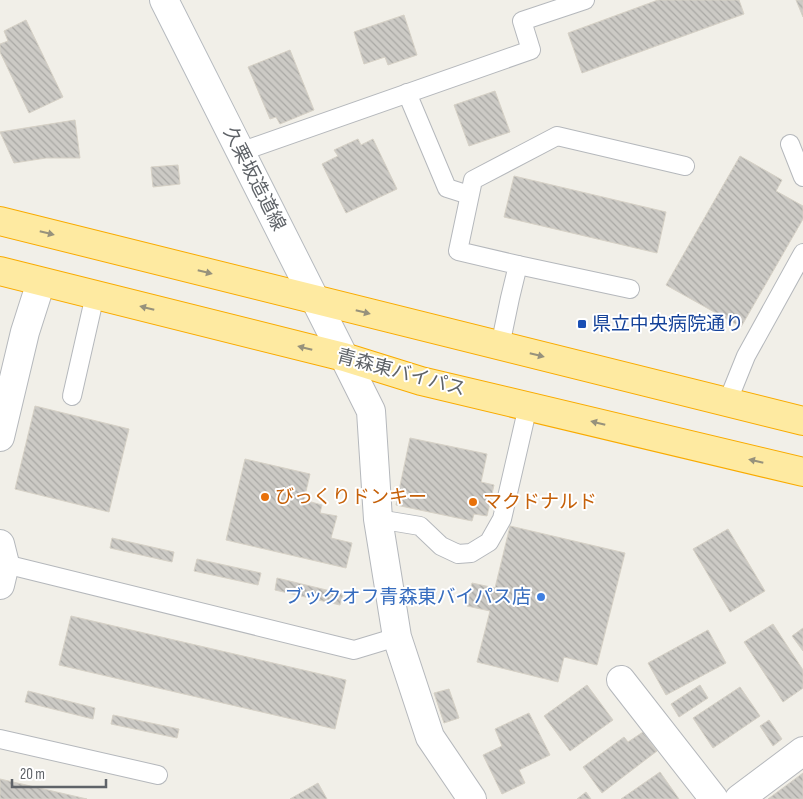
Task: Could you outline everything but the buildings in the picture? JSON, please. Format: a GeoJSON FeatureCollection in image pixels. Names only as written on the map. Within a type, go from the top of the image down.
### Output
{"type":"FeatureCollection","features":[{"type":"Feature","properties":{"kind":"highway"},"geometry":{"type":"LineString","coordinates":[[0,221],[803,422]]}},
{"type":"Feature","properties":{"kind":"highway","name":"青森東バイパス"},"geometry":{"type":"LineString","coordinates":[[0,271],[344,358],[421,381],[803,472]]}},
{"type":"Feature","properties":{"kind":"street","name":"久栗坂造道線"},"geometry":{"type":"LineString","coordinates":[[164,0],[371,411],[378,519],[397,637],[430,737],[472,799]]}},
{"type":"Feature","properties":{"kind":"street"},"geometry":{"type":"LineString","coordinates":[[0,436],[25,332],[40,282]]}},
{"type":"Feature","properties":{"kind":"street"},"geometry":{"type":"LineString","coordinates":[[621,680],[714,799]]}},
{"type":"Feature","properties":{"kind":"street"},"geometry":{"type":"LineString","coordinates":[[739,799],[803,752]]}},
{"type":"Feature","properties":{"kind":"lane"},"geometry":{"type":"LineString","coordinates":[[240,152],[531,50],[522,21],[585,0]]}},
{"type":"Feature","properties":{"kind":"lane"},"geometry":{"type":"LineString","coordinates":[[407,94],[447,188],[470,195]]}},
{"type":"Feature","properties":{"kind":"lane"},"geometry":{"type":"LineString","coordinates":[[630,289],[458,251],[473,180],[557,136],[685,166]]}},
{"type":"Feature","properties":{"kind":"lane"},"geometry":{"type":"LineString","coordinates":[[790,144],[803,176]]}},
{"type":"Feature","properties":{"kind":"lane"},"geometry":{"type":"LineString","coordinates":[[727,402],[746,356],[803,253]]}},
{"type":"Feature","properties":{"kind":"lane"},"geometry":{"type":"LineString","coordinates":[[500,346],[518,265]]}},
{"type":"Feature","properties":{"kind":"lane"},"geometry":{"type":"LineString","coordinates":[[72,396],[95,295]]}},
{"type":"Feature","properties":{"kind":"lane"},"geometry":{"type":"LineString","coordinates":[[378,519],[420,526],[441,546],[458,554],[471,553],[489,542],[502,519],[528,406]]}},
{"type":"Feature","properties":{"kind":"lane"},"geometry":{"type":"LineString","coordinates":[[2,564],[354,650],[397,637]]}},
{"type":"Feature","properties":{"kind":"lane"},"geometry":{"type":"LineString","coordinates":[[0,739],[158,776]]}},
{"type":"Feature","properties":{"kind":"place","name":"県立中央病院通り"},"geometry":{"type":"Point","coordinates":[582,324]}},
{"type":"Feature","properties":{"kind":"place","name":"びっくりドンキー"},"geometry":{"type":"Point","coordinates":[265,497]}},
{"type":"Feature","properties":{"kind":"place","name":"マクドナルド"},"geometry":{"type":"Point","coordinates":[473,502]}},
{"type":"Feature","properties":{"kind":"place","name":"ブックオフ青森東バイパス店"},"geometry":{"type":"Point","coordinates":[541,597]}}]}
